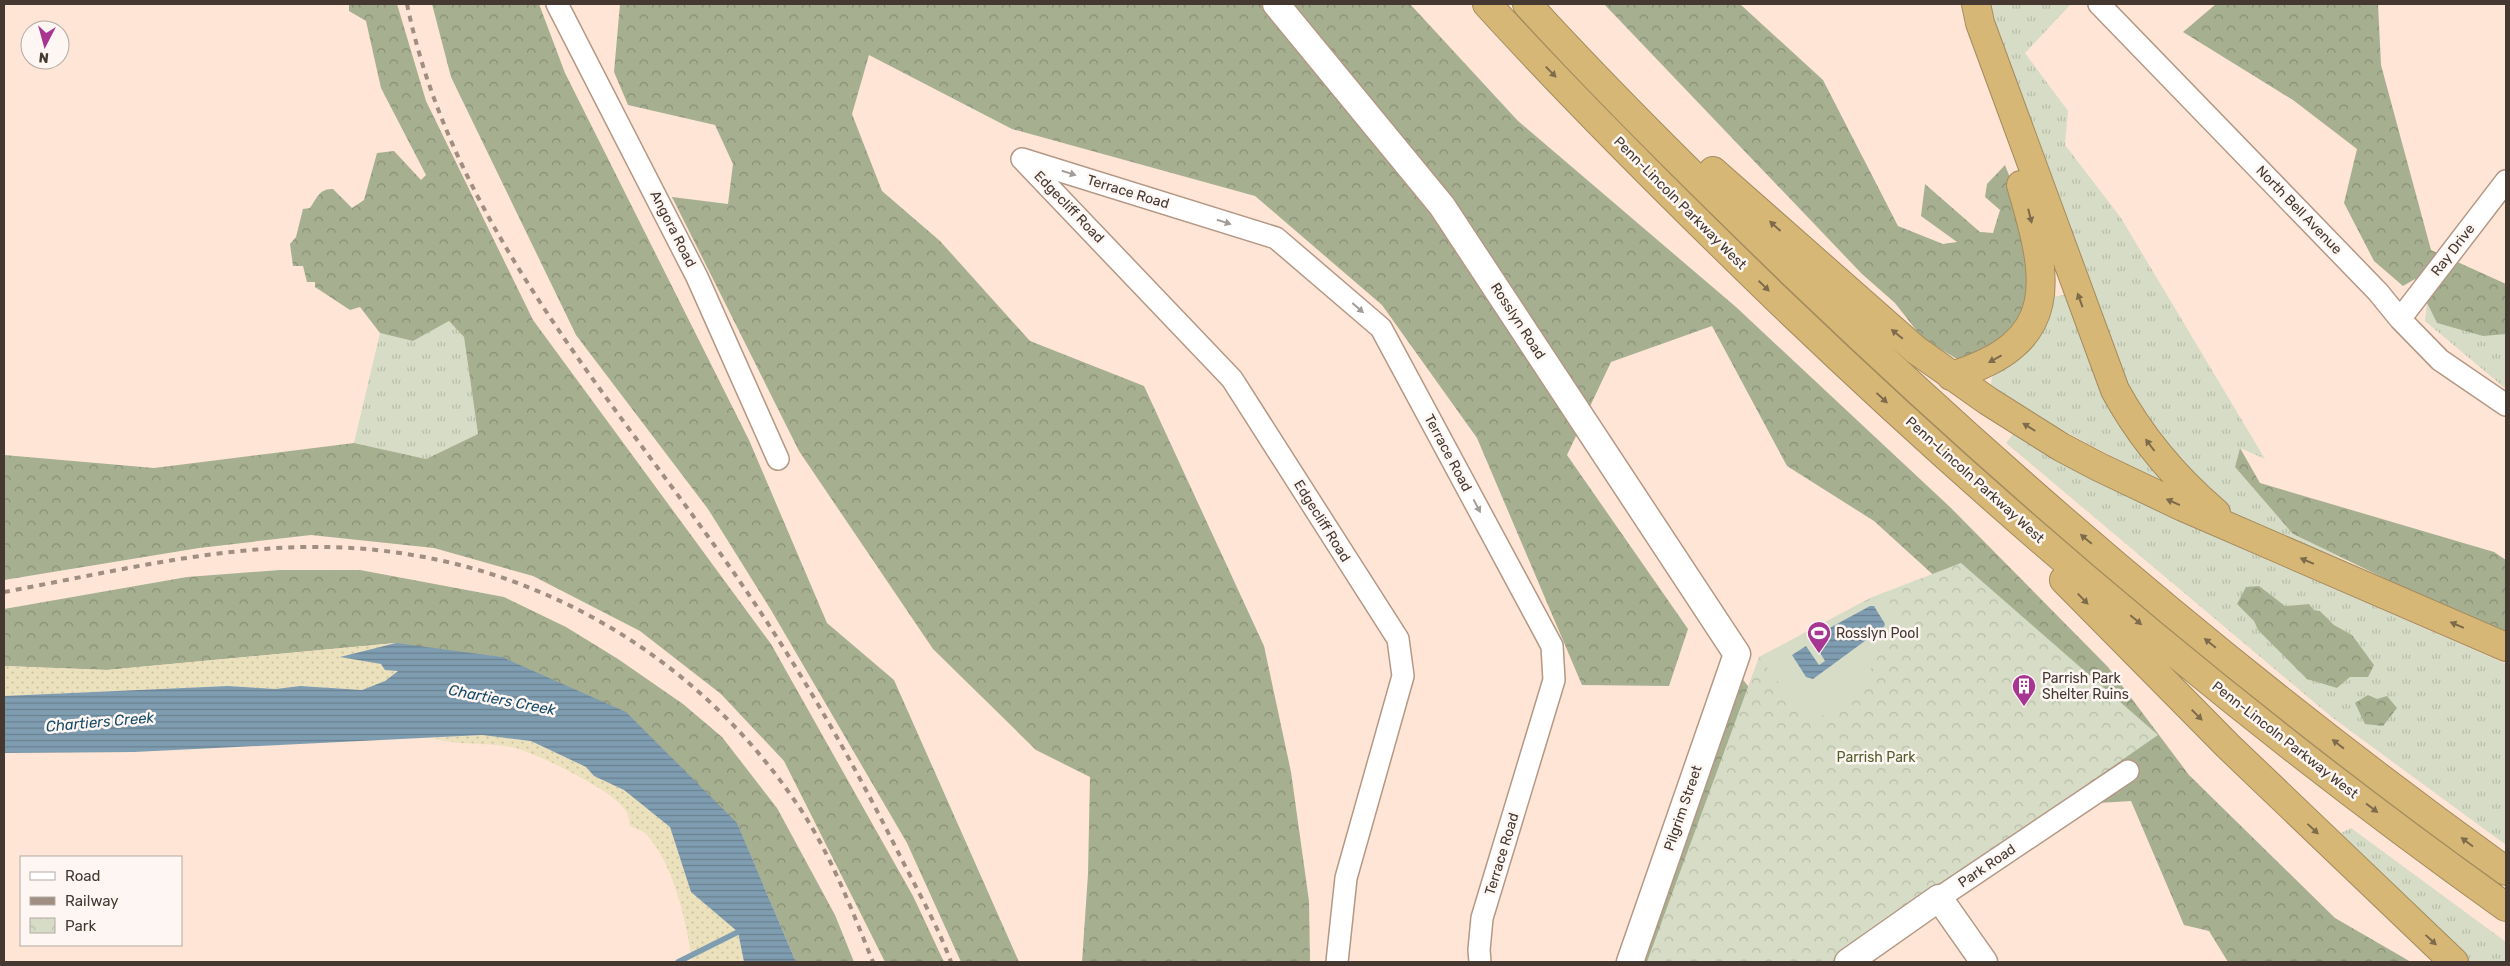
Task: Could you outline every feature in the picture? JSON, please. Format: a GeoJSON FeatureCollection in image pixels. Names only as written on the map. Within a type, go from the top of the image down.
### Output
{"type":"FeatureCollection","features":[{"type":"Feature","properties":{"kind":"highway","name":"Penn-Lincoln Parkway West"},"geometry":{"type":"LineString","coordinates":[[1487,4],[1616,141],[1704,228],[1927,439],[2129,614],[2248,711],[2369,806],[2506,907]]}},
{"type":"Feature","properties":{"kind":"highway"},"geometry":{"type":"LineString","coordinates":[[1951,376],[1999,357],[2022,338],[2036,316],[2040,287],[2036,243],[2028,207],[1965,28],[1960,4]]}},
{"type":"Feature","properties":{"kind":"highway"},"geometry":{"type":"LineString","coordinates":[[1976,4],[1980,23],[2115,390],[2141,434],[2163,462],[2196,496],[2234,529]]}},
{"type":"Feature","properties":{"kind":"highway","name":"Penn-Lincoln Parkway West"},"geometry":{"type":"LineString","coordinates":[[1533,10],[1637,120],[1738,221],[1954,424],[2170,610],[2364,765],[2506,871]]}},
{"type":"Feature","properties":{"kind":"highway"},"geometry":{"type":"LineString","coordinates":[[1533,10],[1883,323],[1951,376],[2024,424],[2099,468],[2506,647]]}},
{"type":"Feature","properties":{"kind":"highway"},"geometry":{"type":"LineString","coordinates":[[1927,439],[2228,746],[2454,962]]}},
{"type":"Feature","properties":{"kind":"street","name":"Angora Road"},"geometry":{"type":"LineString","coordinates":[[557,4],[697,277],[778,459]]}},
{"type":"Feature","properties":{"kind":"street","name":"Rosslyn Road"},"geometry":{"type":"LineString","coordinates":[[1276,4],[1442,206],[1737,654]]}},
{"type":"Feature","properties":{"kind":"street","name":"North Bell Avenue"},"geometry":{"type":"LineString","coordinates":[[2099,4],[2378,292],[2400,319],[2440,360],[2506,405]]}},
{"type":"Feature","properties":{"kind":"street","name":"Edgecliff Road"},"geometry":{"type":"LineString","coordinates":[[1022,159],[1232,379],[1398,640],[1403,676],[1346,878],[1337,962]]}},
{"type":"Feature","properties":{"kind":"street","name":"Terrace Road"},"geometry":{"type":"LineString","coordinates":[[1022,159],[1276,238],[1381,328],[1552,646],[1554,680],[1482,918],[1479,950],[1480,962]]}},
{"type":"Feature","properties":{"kind":"street","name":"Ray Drive"},"geometry":{"type":"LineString","coordinates":[[2400,319],[2506,181]]}},
{"type":"Feature","properties":{"kind":"street","name":"Pilgrim Street"},"geometry":{"type":"LineString","coordinates":[[1630,962],[1737,654]]}},
{"type":"Feature","properties":{"kind":"street","name":"Park Road"},"geometry":{"type":"LineString","coordinates":[[1848,962],[1939,898],[2128,771]]}},
{"type":"Feature","properties":{"kind":"street"},"geometry":{"type":"LineString","coordinates":[[1939,898],[1984,962]]}},
{"type":"Feature","properties":{"kind":"green space"},"geometry":{"type":"Polygon","coordinates":[[[349,4],[397,4],[426,101],[533,320],[771,644],[913,896],[944,962],[885,962],[784,761],[721,694],[640,631],[533,576],[434,548],[311,535],[199,548],[4,580],[4,455],[154,468],[354,443],[426,459],[478,434],[464,337],[449,321],[413,341],[380,333],[360,307],[350,310],[315,287],[315,282],[307,282],[303,266],[293,266],[290,244],[296,237],[303,209],[310,208],[318,195],[328,189],[333,189],[352,208],[364,200],[377,153],[394,151],[421,180],[426,175],[381,88],[366,21],[349,11],[349,4]]]}},
{"type":"Feature","properties":{"kind":"green space"},"geometry":{"type":"Polygon","coordinates":[[[432,4],[539,4],[565,73],[749,440],[827,623],[894,680],[1019,962],[961,962],[907,843],[771,610],[708,509],[576,335],[451,77],[432,4]]]}},
{"type":"Feature","properties":{"kind":"green space"},"geometry":{"type":"Polygon","coordinates":[[[620,4],[1410,4],[1518,121],[1736,307],[1951,508],[2108,667],[2189,775],[2335,918],[2411,962],[2228,962],[2209,931],[2184,925],[2131,801],[2030,807],[1850,962],[1616,962],[1638,905],[1741,677],[1806,762],[1940,581],[1874,521],[1787,466],[1712,326],[1611,362],[1567,455],[1688,629],[1669,686],[1582,685],[1477,438],[1382,305],[1255,196],[1012,129],[869,55],[852,114],[882,191],[940,241],[1030,341],[1144,386],[1264,646],[1291,772],[1309,901],[1310,962],[1082,962],[1088,874],[1090,777],[1036,750],[933,649],[799,451],[672,197],[728,204],[733,164],[715,125],[628,105],[614,72],[620,4]]]}},
{"type":"Feature","properties":{"kind":"green space"},"geometry":{"type":"Polygon","coordinates":[[[1604,4],[1740,4],[1823,80],[1898,226],[1943,244],[1957,242],[1921,216],[1925,184],[1980,232],[1993,233],[2000,210],[1985,197],[1987,184],[2005,165],[2018,198],[2041,226],[2021,325],[1964,363],[1923,339],[1895,303],[1862,274],[1604,4]]]}},
{"type":"Feature","properties":{"kind":"green space"},"geometry":{"type":"Polygon","coordinates":[[[1985,4],[2071,4],[2025,53],[2068,111],[2065,145],[2121,218],[2265,459],[2240,448],[2235,467],[2293,534],[2348,561],[2242,520],[2210,495],[2150,429],[2111,366],[1985,4]]]}},
{"type":"Feature","properties":{"kind":"green space"},"geometry":{"type":"Polygon","coordinates":[[[2216,4],[2378,4],[2381,65],[2431,250],[2506,284],[2506,334],[2483,336],[2437,323],[2415,279],[2403,286],[2374,261],[2344,203],[2357,149],[2293,100],[2183,32],[2216,4]]]}},
{"type":"Feature","properties":{"kind":"green space"},"geometry":{"type":"Polygon","coordinates":[[[2068,294],[2161,474],[2158,481],[2036,416],[1991,385],[1992,377],[2024,356],[2038,337],[2048,298],[2068,294]]]}},
{"type":"Feature","properties":{"kind":"green space"},"geometry":{"type":"Polygon","coordinates":[[[2427,303],[2437,323],[2506,334],[2506,389],[2425,321],[2427,303]]]}},
{"type":"Feature","properties":{"kind":"green space"},"geometry":{"type":"Polygon","coordinates":[[[449,321],[464,337],[478,434],[426,459],[354,443],[380,333],[413,341],[449,321]]]}},
{"type":"Feature","properties":{"kind":"green space"},"geometry":{"type":"Polygon","coordinates":[[[2014,433],[2087,474],[2188,525],[2506,664],[2506,845],[2333,718],[2006,443],[2014,433]],[[2259,587],[2254,621],[2258,630],[2337,688],[2350,677],[2368,677],[2352,635],[2334,625],[2320,611],[2314,610],[2309,604],[2285,606],[2259,587]]]}},
{"type":"Feature","properties":{"kind":"green space"},"geometry":{"type":"Polygon","coordinates":[[[2240,448],[2260,483],[2494,552],[2506,560],[2506,637],[2293,534],[2235,467],[2240,448]]]}},
{"type":"Feature","properties":{"kind":"green space","name":"Parrish Park"},"geometry":{"type":"Polygon","coordinates":[[[1961,563],[2158,735],[1831,962],[1647,962],[1759,657],[1870,598],[1961,563]]]}},
{"type":"Feature","properties":{"kind":"green space"},"geometry":{"type":"Polygon","coordinates":[[[280,570],[360,570],[504,597],[566,627],[618,659],[683,704],[722,737],[777,808],[835,915],[854,962],[796,962],[738,826],[396,643],[107,670],[4,666],[4,609],[187,577],[280,570]]]}},
{"type":"Feature","properties":{"kind":"green space"},"geometry":{"type":"Polygon","coordinates":[[[2259,586],[2285,606],[2309,604],[2314,610],[2320,611],[2334,625],[2352,635],[2374,665],[2368,677],[2350,677],[2337,688],[2307,679],[2258,630],[2254,621],[2237,604],[2246,587],[2259,586]]]}},
{"type":"Feature","properties":{"kind":"green space","name":"Rosslyn Pool"},"geometry":{"type":"Polygon","coordinates":[[[1883,593],[1904,624],[1873,651],[1870,683],[1829,714],[1806,718],[1759,657],[1883,593]]]}},
{"type":"Feature","properties":{"kind":"green space"},"geometry":{"type":"Polygon","coordinates":[[[2368,695],[2377,699],[2387,696],[2397,708],[2383,726],[2365,724],[2355,703],[2368,695]]]}},
{"type":"Feature","properties":{"kind":"green space"},"geometry":{"type":"Polygon","coordinates":[[[2351,828],[2506,942],[2506,962],[2469,962],[2335,836],[2351,828]]]}},
{"type":"Feature","properties":{"kind":"sand"},"geometry":{"type":"Polygon","coordinates":[[[396,643],[342,657],[381,664],[398,670],[385,681],[362,690],[300,686],[276,689],[228,686],[4,696],[4,666],[107,670],[396,643]]]}},
{"type":"Feature","properties":{"kind":"sand"},"geometry":{"type":"Polygon","coordinates":[[[482,735],[531,741],[586,767],[594,776],[624,790],[670,827],[691,892],[738,932],[744,962],[692,962],[683,913],[665,862],[647,835],[630,826],[626,811],[606,793],[573,773],[522,750],[511,747],[452,742],[432,738],[482,735]]]}},
{"type":"Feature","properties":{"kind":"water"},"geometry":{"type":"Polygon","coordinates":[[[1870,606],[1874,606],[1885,624],[1884,627],[1813,679],[1806,677],[1792,655],[1806,646],[1819,665],[1825,661],[1813,641],[1813,637],[1870,606]]]}},
{"type":"Feature","properties":{"kind":"water","name":"Chartiers Creek"},"geometry":{"type":"Polygon","coordinates":[[[396,643],[502,657],[626,712],[737,823],[796,962],[744,962],[738,932],[691,892],[670,827],[624,790],[594,776],[586,767],[531,741],[482,735],[134,752],[4,753],[4,696],[228,686],[276,689],[300,686],[362,690],[385,681],[398,671],[385,670],[381,664],[340,657],[396,643]]]}},
{"type":"Feature","properties":{"kind":"waterway"},"geometry":{"type":"LineString","coordinates":[[678,962],[738,932]]}},
{"type":"Feature","properties":{"kind":"railway"},"geometry":{"type":"LineString","coordinates":[[407,4],[427,79],[456,151],[491,221],[531,288],[574,353],[712,542],[788,655],[856,772],[933,920],[951,962]]}},
{"type":"Feature","properties":{"kind":"railway"},"geometry":{"type":"LineString","coordinates":[[4,592],[191,557],[228,552],[304,547],[378,550],[449,562],[518,583],[584,612],[645,650],[701,694],[752,746],[797,804],[820,841],[873,962]]}},
{"type":"Feature","properties":{"kind":"place","name":"Rosslyn Pool"},"geometry":{"type":"Point","coordinates":[1819,654]}},
{"type":"Feature","properties":{"kind":"place","name":"Parrish Park Shelter Ruins"},"geometry":{"type":"Point","coordinates":[2024,707]}}]}
